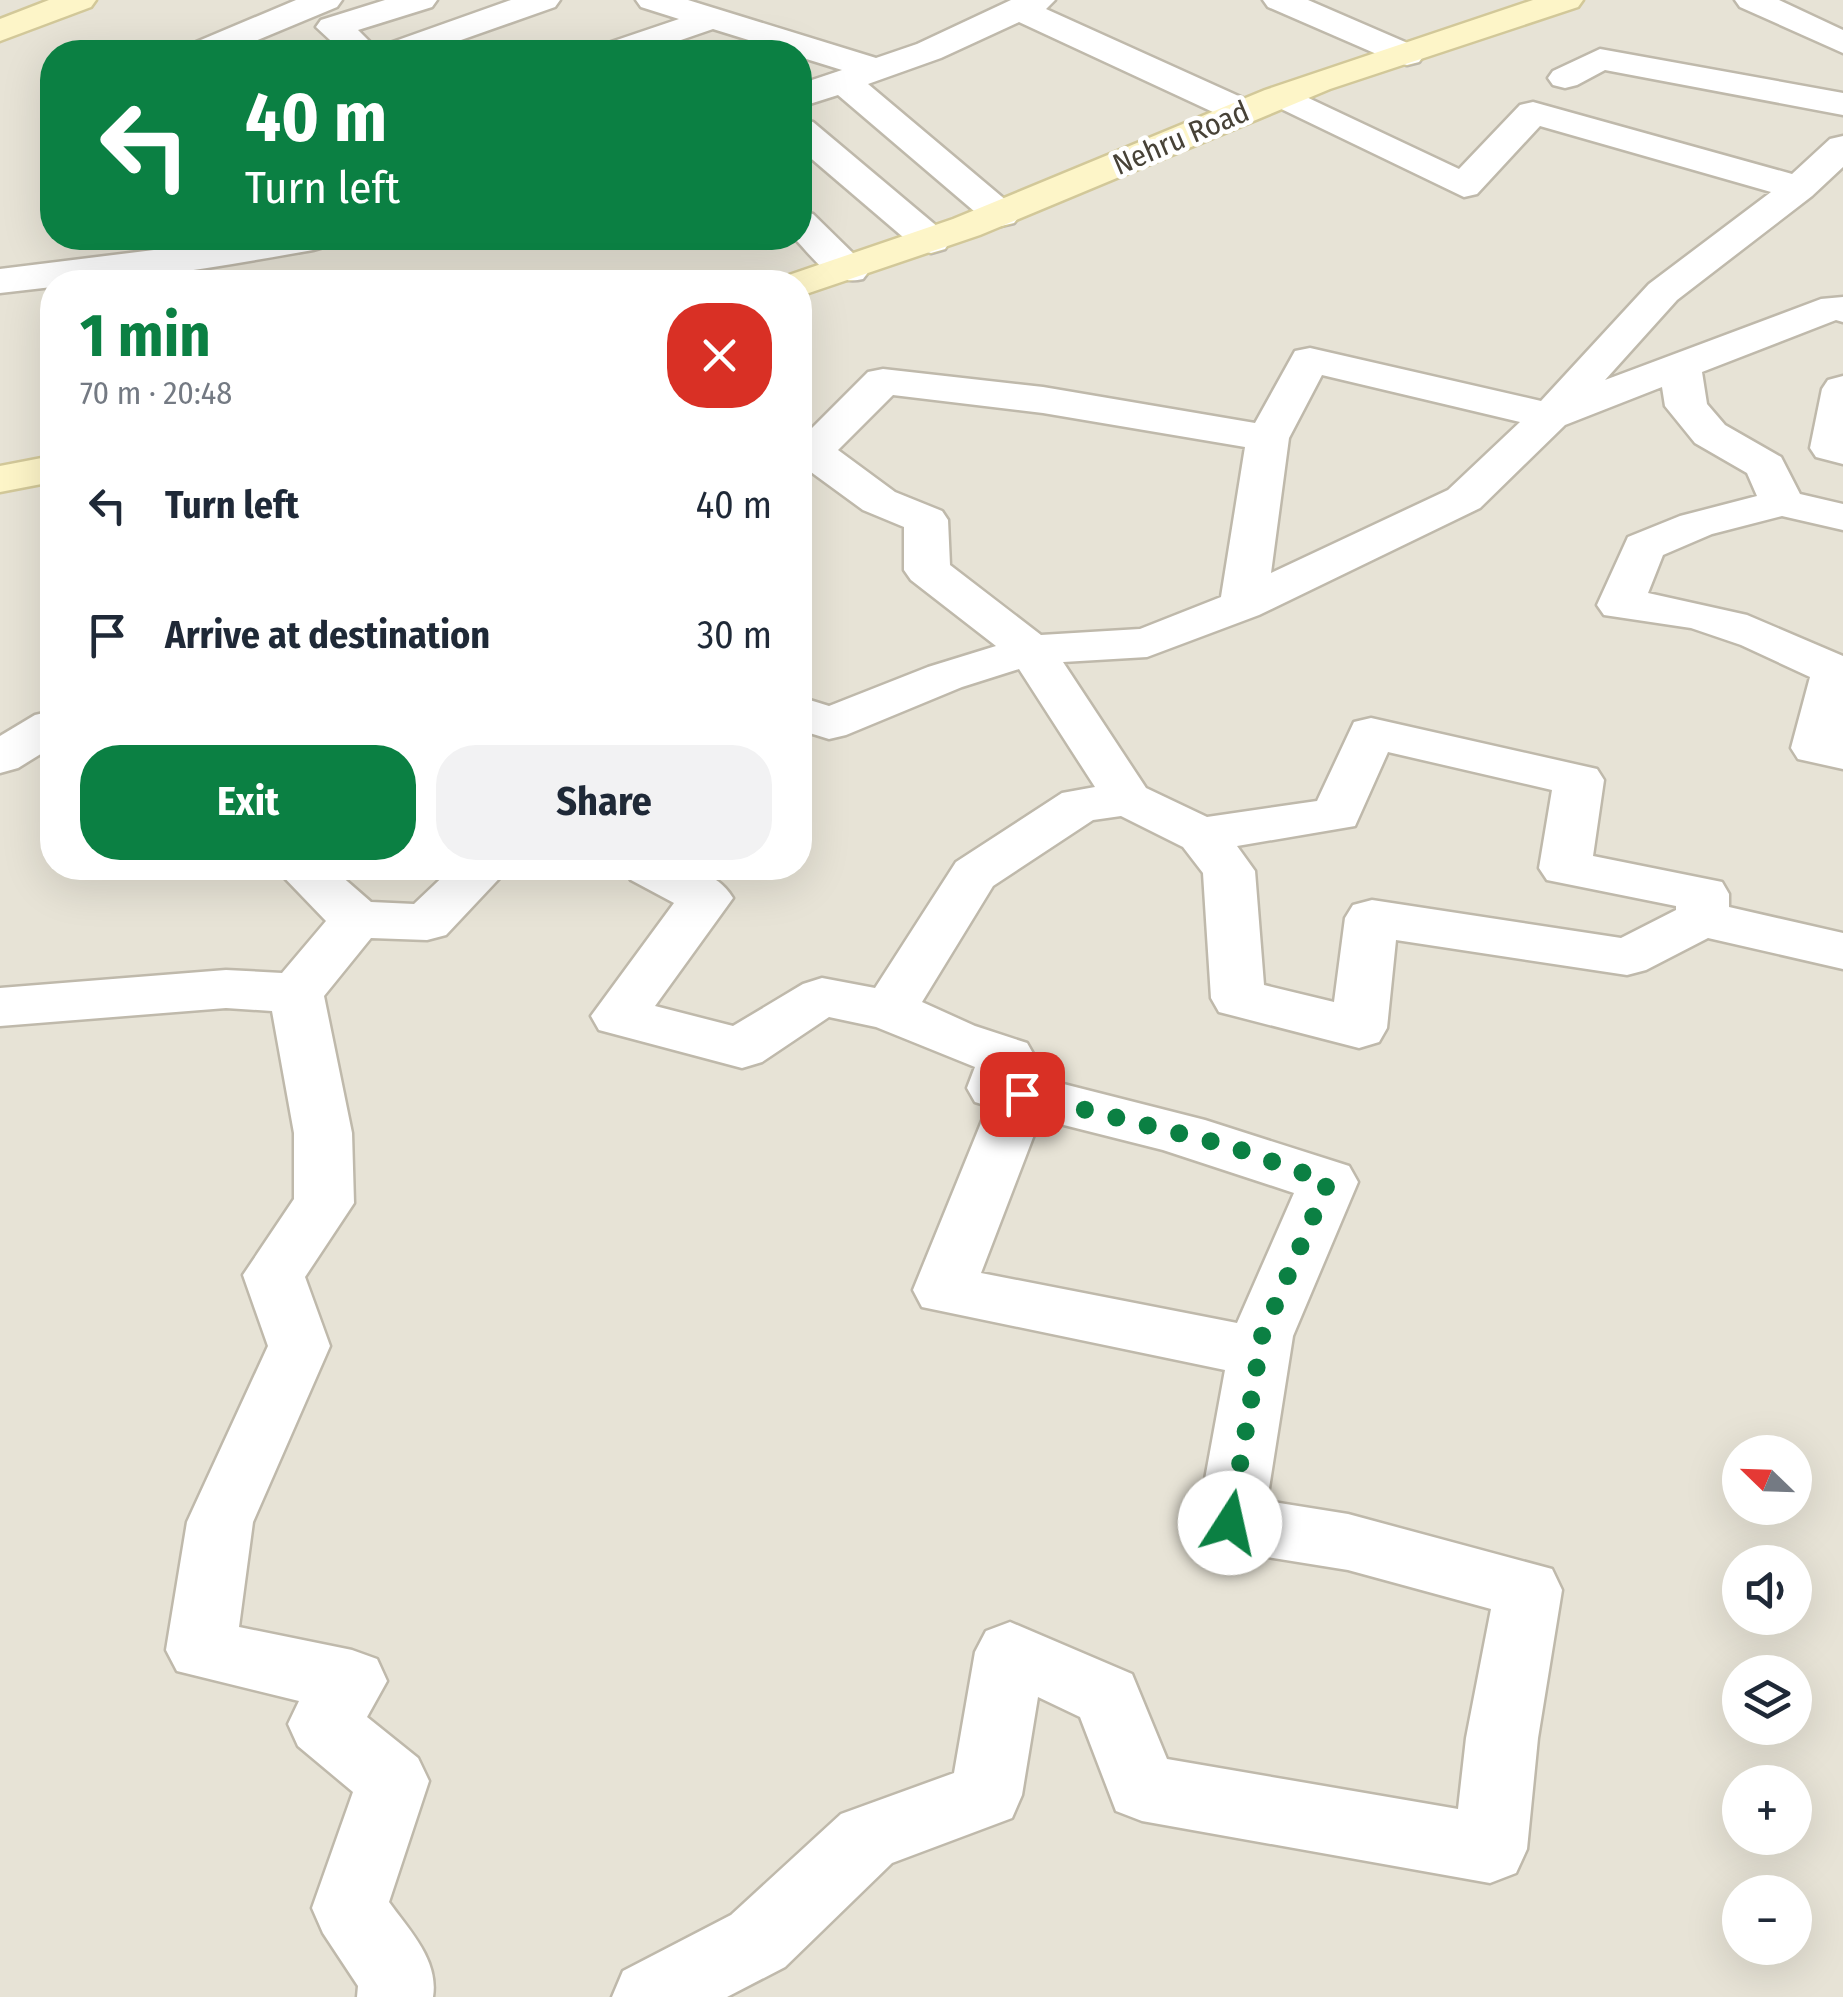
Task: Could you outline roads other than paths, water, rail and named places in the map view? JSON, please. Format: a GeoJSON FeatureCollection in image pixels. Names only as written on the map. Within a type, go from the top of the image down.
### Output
{"type":"FeatureCollection","features":[{"type":"Feature","properties":{"kind":"street"},"geometry":{"type":"LineString","coordinates":[[0,31],[79,0]]}},
{"type":"Feature","properties":{"kind":"street"},"geometry":{"type":"LineString","coordinates":[[229,40],[324,0]]}},
{"type":"Feature","properties":{"kind":"street"},"geometry":{"type":"LineString","coordinates":[[349,40],[333,27],[420,0]]}},
{"type":"Feature","properties":{"kind":"street"},"geometry":{"type":"LineString","coordinates":[[430,40],[544,0]]}},
{"type":"Feature","properties":{"kind":"street"},"geometry":{"type":"LineString","coordinates":[[653,0],[708,10],[778,40]]}},
{"type":"Feature","properties":{"kind":"street"},"geometry":{"type":"LineString","coordinates":[[1280,0],[1407,54]]}},
{"type":"Feature","properties":{"kind":"street","name":"Nehru Road"},"geometry":{"type":"LineString","coordinates":[[812,281],[1001,215],[1241,111],[1566,0]]}},
{"type":"Feature","properties":{"kind":"street"},"geometry":{"type":"LineString","coordinates":[[1752,0],[1843,44]]}},
{"type":"Feature","properties":{"kind":"street"},"geometry":{"type":"LineString","coordinates":[[812,92],[929,51],[1028,5],[1241,111]]}},
{"type":"Feature","properties":{"kind":"street"},"geometry":{"type":"LineString","coordinates":[[641,40],[708,10]]}},
{"type":"Feature","properties":{"kind":"street"},"geometry":{"type":"LineString","coordinates":[[812,54],[860,75],[1001,215]]}},
{"type":"Feature","properties":{"kind":"street"},"geometry":{"type":"LineString","coordinates":[[1566,78],[1600,59],[1843,104]]}},
{"type":"Feature","properties":{"kind":"street"},"geometry":{"type":"LineString","coordinates":[[1283,97],[1464,186],[1533,112],[1799,188]]}},
{"type":"Feature","properties":{"kind":"street"},"geometry":{"type":"LineString","coordinates":[[812,140],[931,241]]}},
{"type":"Feature","properties":{"kind":"street"},"geometry":{"type":"LineString","coordinates":[[812,717],[829,724],[945,676],[1031,650],[1147,642],[1244,605],[1328,561],[1464,500],[1550,416],[1663,292],[1799,188],[1843,147]]}},
{"type":"Feature","properties":{"kind":"street"},"geometry":{"type":"LineString","coordinates":[[812,234],[848,271]]}},
{"type":"Feature","properties":{"kind":"street"},"geometry":{"type":"LineString","coordinates":[[65,270],[195,250]]}},
{"type":"Feature","properties":{"kind":"street"},"geometry":{"type":"LineString","coordinates":[[0,280],[40,274]]}},
{"type":"Feature","properties":{"kind":"street"},"geometry":{"type":"LineString","coordinates":[[1244,605],[1268,438],[1310,360],[1550,416],[1841,307]]}},
{"type":"Feature","properties":{"kind":"street"},"geometry":{"type":"LineString","coordinates":[[1680,365],[1686,406],[1710,434],[1766,466],[1782,503]]}},
{"type":"Feature","properties":{"kind":"street"},"geometry":{"type":"LineString","coordinates":[[1268,438],[1043,400],[883,381],[812,452],[879,501],[926,520],[927,570],[1031,650],[1128,798],[1201,835],[1229,871],[1238,998],[1359,1028],[1372,918],[1627,957],[1702,920],[1843,950]]}},
{"type":"Feature","properties":{"kind":"street"},"geometry":{"type":"LineString","coordinates":[[1843,389],[1831,448],[1843,451]]}},
{"type":"Feature","properties":{"kind":"street"},"geometry":{"type":"LineString","coordinates":[[0,479],[40,471]]}},
{"type":"Feature","properties":{"kind":"street"},"geometry":{"type":"LineString","coordinates":[[1843,518],[1782,503],[1696,525],[1644,547],[1620,604],[1654,605],[1772,639],[1839,671],[1816,748],[1843,754]]}},
{"type":"Feature","properties":{"kind":"street"},"geometry":{"type":"LineString","coordinates":[[0,757],[40,733]]}},
{"type":"Feature","properties":{"kind":"street"},"geometry":{"type":"LineString","coordinates":[[1201,835],[1337,814],[1371,733],[1579,780],[1565,868],[1703,894],[1702,920]]}},
{"type":"Feature","properties":{"kind":"street"},"geometry":{"type":"LineString","coordinates":[[889,1010],[974,874],[1080,805],[1128,798]]}},
{"type":"Feature","properties":{"kind":"street"},"geometry":{"type":"LineString","coordinates":[[314,880],[357,920],[427,922],[470,880]]}},
{"type":"Feature","properties":{"kind":"street"},"geometry":{"type":"LineString","coordinates":[[650,1997],[758,1941],[867,1838],[986,1795],[1010,1652],[1107,1696],[1142,1788],[1490,1849],[1502,1738],[1528,1590],[1348,1542],[1230,1523],[1262,1336],[1328,1182],[1230,1146],[995,1088],[1007,1057],[955,1040],[889,1010],[822,996],[742,1048],[619,1016],[663,952],[708,898],[673,880]]}},
{"type":"Feature","properties":{"kind":"street"},"geometry":{"type":"LineString","coordinates":[[296,992],[357,920]]}},
{"type":"Feature","properties":{"kind":"street"},"geometry":{"type":"LineString","coordinates":[[0,1008],[226,988],[296,992]]}},
{"type":"Feature","properties":{"kind":"street"},"geometry":{"type":"LineString","coordinates":[[296,992],[323,1133],[324,1204],[274,1275],[299,1346],[220,1522],[201,1650],[352,1681],[323,1724],[393,1781],[350,1908],[398,1979],[395,1997]]}},
{"type":"Feature","properties":{"kind":"street"},"geometry":{"type":"LineString","coordinates":[[1022,1094],[944,1290],[1259,1352]]}}]}
